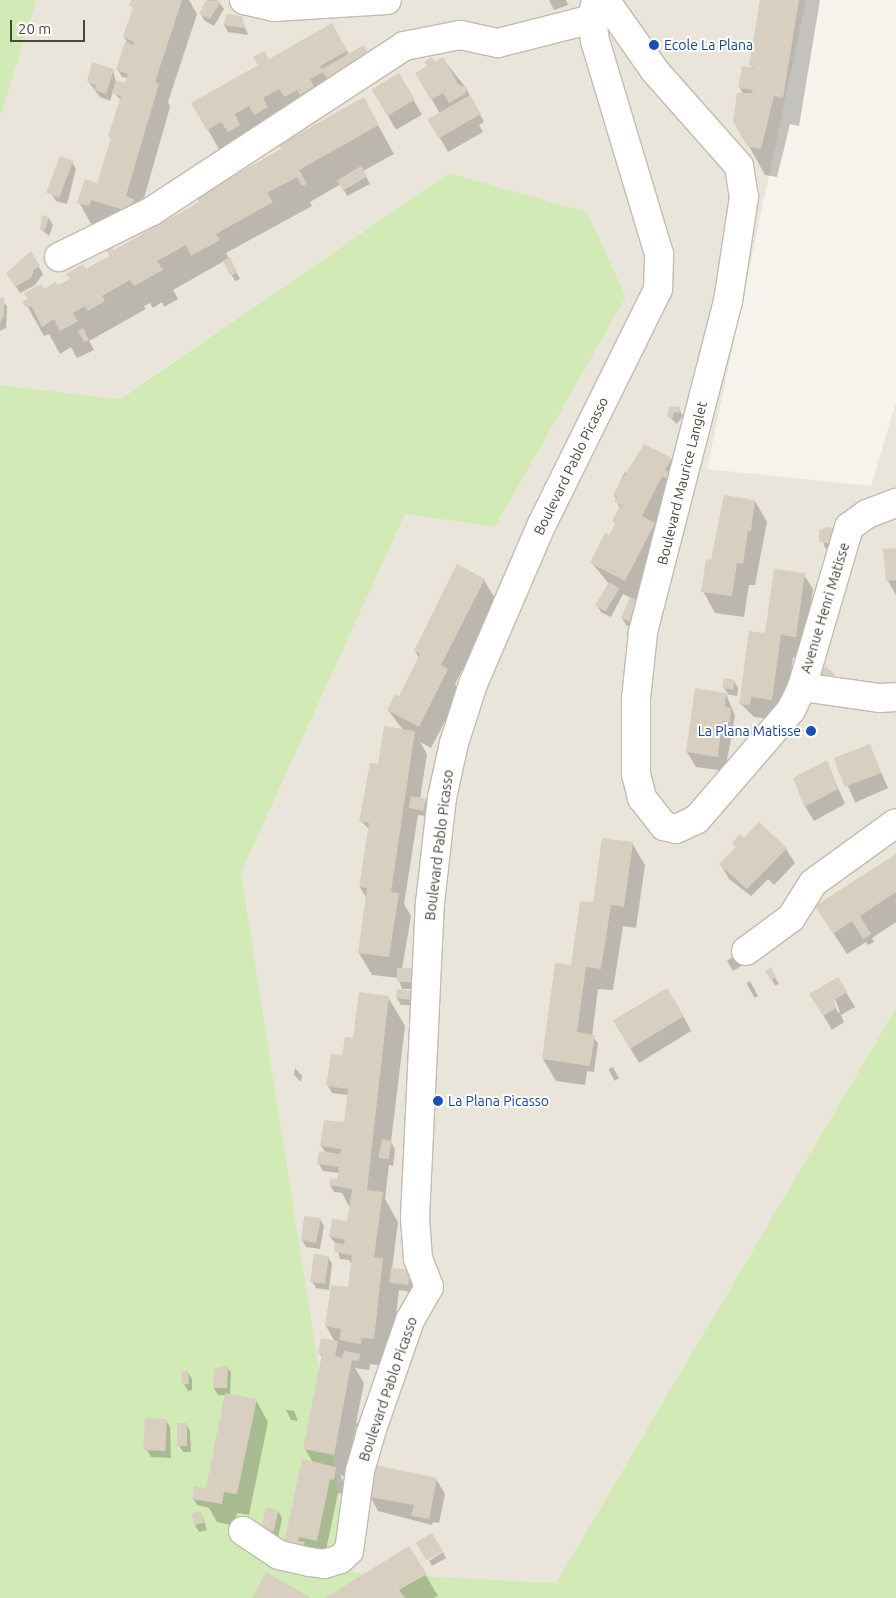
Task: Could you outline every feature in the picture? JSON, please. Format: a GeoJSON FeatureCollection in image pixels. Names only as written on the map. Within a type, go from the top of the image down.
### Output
{"type":"FeatureCollection","features":[{"type":"Feature","properties":{"kind":"street"},"geometry":{"type":"LineString","coordinates":[[244,0],[274,7],[387,0]]}},
{"type":"Feature","properties":{"kind":"street"},"geometry":{"type":"LineString","coordinates":[[59,257],[152,211],[404,46],[460,35],[498,43],[597,6]]}},
{"type":"Feature","properties":{"kind":"street","name":"Boulevard Maurice Langlet"},"geometry":{"type":"LineString","coordinates":[[597,6],[739,166],[744,197],[728,301],[643,632],[636,698],[636,774],[642,798],[653,815],[664,826],[676,829],[697,819],[797,698]]}},
{"type":"Feature","properties":{"kind":"street","name":"Boulevard Pablo Picasso"},"geometry":{"type":"LineString","coordinates":[[242,1531],[280,1556],[310,1562],[324,1564],[340,1559],[349,1551],[360,1471],[370,1435],[410,1320],[429,1288],[418,1259],[415,1218],[430,903],[442,798],[454,744],[472,684],[542,524],[658,289],[659,254],[595,42],[597,6]]}},
{"type":"Feature","properties":{"kind":"street","name":"Avenue Henri Matisse"},"geometry":{"type":"LineString","coordinates":[[797,698],[849,527],[866,514],[896,503]]}},
{"type":"Feature","properties":{"kind":"street"},"geometry":{"type":"LineString","coordinates":[[797,698],[896,697]]}},
{"type":"Feature","properties":{"kind":"street"},"geometry":{"type":"LineString","coordinates":[[746,951],[791,918],[813,883],[896,823]]}},
{"type":"Feature","properties":{"kind":"shaded area"},"geometry":{"type":"Polygon","coordinates":[[[37,0],[806,0],[707,469],[871,486],[896,402],[896,1008],[556,1583],[351,1572],[241,873],[405,514],[495,527],[626,297],[587,212],[449,173],[119,399],[0,385],[0,118],[37,0]]]}},
{"type":"Feature","properties":{"kind":"green space"},"geometry":{"type":"Polygon","coordinates":[[[0,0],[37,0],[0,118],[0,0]]]}},
{"type":"Feature","properties":{"kind":"green space"},"geometry":{"type":"Polygon","coordinates":[[[449,173],[587,212],[626,297],[495,527],[405,514],[241,873],[351,1572],[556,1583],[896,1008],[896,1598],[0,1598],[0,385],[120,399],[449,173]]]}},
{"type":"Feature","properties":{"kind":"building"},"geometry":{"type":"Polygon","coordinates":[[[131,0],[182,0],[155,82],[159,84],[126,196],[134,199],[132,205],[121,209],[91,200],[89,206],[77,203],[85,179],[97,183],[111,138],[108,136],[121,96],[112,93],[116,80],[125,83],[128,74],[116,70],[125,42],[133,45],[134,42],[123,37],[133,7],[129,6],[131,0]]]}},
{"type":"Feature","properties":{"kind":"building"},"geometry":{"type":"Polygon","coordinates":[[[206,0],[221,1],[210,19],[199,14],[206,0]]]}},
{"type":"Feature","properties":{"kind":"building"},"geometry":{"type":"Polygon","coordinates":[[[760,0],[799,0],[783,98],[774,96],[761,149],[748,147],[733,122],[737,93],[752,93],[753,90],[738,88],[742,66],[756,68],[749,65],[760,0]]]}},
{"type":"Feature","properties":{"kind":"building"},"geometry":{"type":"Polygon","coordinates":[[[227,14],[242,16],[245,28],[223,25],[227,14]]]}},
{"type":"Feature","properties":{"kind":"building"},"geometry":{"type":"Polygon","coordinates":[[[332,23],[347,51],[320,66],[322,69],[364,45],[369,55],[328,80],[323,72],[310,79],[314,86],[300,95],[297,90],[285,97],[279,89],[263,98],[268,107],[254,115],[249,106],[235,114],[240,125],[228,132],[221,122],[207,130],[191,103],[258,65],[253,57],[264,51],[269,59],[332,23]]]}},
{"type":"Feature","properties":{"kind":"building"},"geometry":{"type":"Polygon","coordinates":[[[432,57],[435,62],[443,57],[458,84],[467,88],[465,94],[449,103],[443,93],[431,100],[415,73],[427,66],[424,62],[432,57]]]}},
{"type":"Feature","properties":{"kind":"building"},"geometry":{"type":"Polygon","coordinates":[[[92,62],[114,69],[106,94],[95,90],[96,85],[87,82],[92,62]]]}},
{"type":"Feature","properties":{"kind":"building"},"geometry":{"type":"Polygon","coordinates":[[[399,73],[415,100],[388,116],[372,89],[399,73]]]}},
{"type":"Feature","properties":{"kind":"building"},"geometry":{"type":"Polygon","coordinates":[[[470,95],[481,114],[439,139],[428,120],[470,95]]]}},
{"type":"Feature","properties":{"kind":"building"},"geometry":{"type":"Polygon","coordinates":[[[364,97],[379,125],[299,170],[307,184],[302,186],[297,177],[267,193],[273,202],[216,234],[220,240],[191,256],[186,245],[157,261],[163,270],[134,286],[130,280],[102,296],[105,301],[88,311],[85,306],[73,313],[78,321],[60,331],[54,319],[42,327],[32,307],[24,306],[23,301],[28,299],[24,293],[41,284],[44,289],[56,282],[58,285],[70,279],[66,274],[83,264],[86,269],[109,256],[106,250],[112,247],[114,250],[199,202],[196,197],[281,149],[279,145],[364,97]]]}},
{"type":"Feature","properties":{"kind":"building"},"geometry":{"type":"Polygon","coordinates":[[[60,156],[73,161],[59,197],[46,192],[60,156]]]}},
{"type":"Feature","properties":{"kind":"building"},"geometry":{"type":"Polygon","coordinates":[[[361,166],[367,176],[343,191],[337,180],[361,166]]]}},
{"type":"Feature","properties":{"kind":"building"},"geometry":{"type":"Polygon","coordinates":[[[42,215],[49,217],[45,230],[40,229],[42,215]]]}},
{"type":"Feature","properties":{"kind":"building"},"geometry":{"type":"Polygon","coordinates":[[[31,251],[40,266],[34,270],[31,278],[15,287],[6,273],[31,251]]]}},
{"type":"Feature","properties":{"kind":"building"},"geometry":{"type":"Polygon","coordinates":[[[230,257],[237,272],[230,276],[223,260],[230,257]]]}},
{"type":"Feature","properties":{"kind":"building"},"geometry":{"type":"Polygon","coordinates":[[[4,297],[4,316],[0,323],[0,298],[4,297]]]}},
{"type":"Feature","properties":{"kind":"building"},"geometry":{"type":"Polygon","coordinates":[[[83,328],[89,340],[84,342],[78,331],[83,328]]]}},
{"type":"Feature","properties":{"kind":"building"},"geometry":{"type":"Polygon","coordinates":[[[669,406],[680,407],[679,413],[674,412],[673,418],[667,417],[669,406]]]}},
{"type":"Feature","properties":{"kind":"building"},"geometry":{"type":"Polygon","coordinates":[[[644,444],[672,458],[665,470],[675,475],[674,483],[662,476],[642,516],[655,523],[625,581],[590,563],[605,533],[609,535],[616,523],[612,521],[620,506],[627,510],[614,501],[617,496],[613,494],[644,444]]]}},
{"type":"Feature","properties":{"kind":"building"},"geometry":{"type":"Polygon","coordinates":[[[724,495],[755,500],[751,531],[748,531],[743,564],[737,563],[732,596],[701,592],[706,559],[711,560],[724,495]]]}},
{"type":"Feature","properties":{"kind":"building"},"geometry":{"type":"Polygon","coordinates":[[[827,527],[836,529],[832,544],[819,542],[819,530],[827,527]]]}},
{"type":"Feature","properties":{"kind":"building"},"geometry":{"type":"Polygon","coordinates":[[[896,548],[896,580],[886,581],[883,549],[896,548]]]}},
{"type":"Feature","properties":{"kind":"building"},"geometry":{"type":"Polygon","coordinates":[[[457,564],[485,579],[441,665],[448,669],[419,727],[387,710],[395,694],[399,696],[420,654],[414,651],[457,564]]]}},
{"type":"Feature","properties":{"kind":"building"},"geometry":{"type":"Polygon","coordinates":[[[774,569],[805,573],[796,637],[781,635],[772,700],[751,697],[750,705],[739,704],[749,631],[765,633],[774,569]]]}},
{"type":"Feature","properties":{"kind":"building"},"geometry":{"type":"Polygon","coordinates":[[[609,582],[619,588],[605,611],[595,605],[609,582]]]}},
{"type":"Feature","properties":{"kind":"building"},"geometry":{"type":"Polygon","coordinates":[[[630,597],[640,602],[633,623],[621,618],[630,597]]]}},
{"type":"Feature","properties":{"kind":"building"},"geometry":{"type":"Polygon","coordinates":[[[825,666],[835,674],[826,686],[816,678],[825,666]]]}},
{"type":"Feature","properties":{"kind":"building"},"geometry":{"type":"Polygon","coordinates":[[[724,678],[735,680],[733,690],[722,688],[724,678]]]}},
{"type":"Feature","properties":{"kind":"building"},"geometry":{"type":"Polygon","coordinates":[[[695,688],[726,693],[725,707],[731,708],[730,722],[722,721],[718,757],[686,752],[695,688]]]}},
{"type":"Feature","properties":{"kind":"building"},"geometry":{"type":"Polygon","coordinates":[[[384,726],[415,731],[391,892],[399,893],[389,957],[358,953],[367,888],[359,887],[369,823],[359,821],[370,763],[378,764],[384,726]]]}},
{"type":"Feature","properties":{"kind":"building"},"geometry":{"type":"Polygon","coordinates":[[[870,744],[881,773],[845,787],[834,758],[870,744]]]}},
{"type":"Feature","properties":{"kind":"building"},"geometry":{"type":"Polygon","coordinates":[[[827,760],[838,789],[804,807],[793,778],[827,760]]]}},
{"type":"Feature","properties":{"kind":"building"},"geometry":{"type":"Polygon","coordinates":[[[411,796],[426,799],[423,811],[409,808],[411,796]]]}},
{"type":"Feature","properties":{"kind":"building"},"geometry":{"type":"Polygon","coordinates":[[[759,822],[787,848],[747,889],[719,864],[736,847],[732,843],[740,834],[744,838],[759,822]]]}},
{"type":"Feature","properties":{"kind":"building"},"geometry":{"type":"Polygon","coordinates":[[[602,838],[633,842],[624,907],[611,905],[601,969],[586,967],[577,1032],[595,1035],[590,1066],[542,1059],[555,963],[571,965],[580,901],[593,902],[602,838]]]}},
{"type":"Feature","properties":{"kind":"building"},"geometry":{"type":"Polygon","coordinates":[[[896,854],[896,892],[860,916],[871,934],[863,939],[852,921],[833,934],[815,906],[896,854]]]}},
{"type":"Feature","properties":{"kind":"building"},"geometry":{"type":"Polygon","coordinates":[[[771,967],[776,977],[771,980],[765,971],[771,967]]]}},
{"type":"Feature","properties":{"kind":"building"},"geometry":{"type":"Polygon","coordinates":[[[397,968],[414,968],[414,982],[397,982],[397,968]]]}},
{"type":"Feature","properties":{"kind":"building"},"geometry":{"type":"Polygon","coordinates":[[[838,977],[847,992],[834,1000],[836,1008],[823,1016],[809,994],[838,977]]]}},
{"type":"Feature","properties":{"kind":"building"},"geometry":{"type":"Polygon","coordinates":[[[667,988],[684,1016],[630,1049],[613,1020],[667,988]]]}},
{"type":"Feature","properties":{"kind":"building"},"geometry":{"type":"Polygon","coordinates":[[[397,989],[413,991],[412,1000],[396,998],[397,989]]]}},
{"type":"Feature","properties":{"kind":"building"},"geometry":{"type":"Polygon","coordinates":[[[359,992],[389,996],[367,1190],[383,1192],[374,1257],[383,1258],[374,1339],[362,1338],[361,1344],[339,1340],[341,1329],[325,1326],[331,1285],[348,1287],[352,1255],[334,1252],[335,1243],[344,1244],[345,1239],[329,1237],[332,1219],[347,1221],[352,1189],[329,1185],[330,1178],[337,1179],[339,1167],[317,1164],[319,1151],[340,1154],[341,1149],[320,1146],[324,1120],[344,1122],[348,1089],[326,1086],[331,1054],[342,1055],[345,1037],[353,1038],[359,992]]]}},
{"type":"Feature","properties":{"kind":"building"},"geometry":{"type":"Polygon","coordinates":[[[382,1139],[392,1141],[388,1160],[378,1158],[382,1139]]]}},
{"type":"Feature","properties":{"kind":"building"},"geometry":{"type":"Polygon","coordinates":[[[304,1216],[321,1218],[316,1243],[301,1240],[304,1216]]]}},
{"type":"Feature","properties":{"kind":"building"},"geometry":{"type":"Polygon","coordinates":[[[314,1254],[329,1256],[325,1284],[310,1282],[314,1254]]]}},
{"type":"Feature","properties":{"kind":"building"},"geometry":{"type":"Polygon","coordinates":[[[391,1268],[410,1270],[408,1285],[389,1283],[391,1268]]]}},
{"type":"Feature","properties":{"kind":"building"},"geometry":{"type":"Polygon","coordinates":[[[321,1338],[338,1341],[335,1356],[342,1358],[344,1351],[360,1354],[359,1361],[352,1360],[334,1455],[303,1449],[322,1354],[318,1353],[321,1338]]]}},
{"type":"Feature","properties":{"kind":"building"},"geometry":{"type":"Polygon","coordinates":[[[228,1365],[227,1388],[213,1388],[214,1369],[228,1365]]]}},
{"type":"Feature","properties":{"kind":"building"},"geometry":{"type":"Polygon","coordinates":[[[181,1371],[188,1371],[189,1384],[182,1384],[181,1371]]]}},
{"type":"Feature","properties":{"kind":"building"},"geometry":{"type":"Polygon","coordinates":[[[225,1393],[257,1399],[237,1494],[224,1492],[222,1504],[192,1499],[194,1486],[206,1488],[225,1393]]]}},
{"type":"Feature","properties":{"kind":"building"},"geometry":{"type":"Polygon","coordinates":[[[145,1418],[167,1419],[165,1451],[143,1450],[145,1418]]]}},
{"type":"Feature","properties":{"kind":"building"},"geometry":{"type":"Polygon","coordinates":[[[177,1423],[187,1423],[187,1446],[177,1446],[177,1423]]]}},
{"type":"Feature","properties":{"kind":"building"},"geometry":{"type":"Polygon","coordinates":[[[302,1459],[336,1467],[334,1480],[330,1479],[317,1541],[299,1537],[298,1541],[305,1542],[303,1548],[284,1544],[302,1459]]]}},
{"type":"Feature","properties":{"kind":"building"},"geometry":{"type":"Polygon","coordinates":[[[375,1465],[437,1478],[429,1519],[411,1516],[414,1505],[369,1497],[375,1465]]]}},
{"type":"Feature","properties":{"kind":"building"},"geometry":{"type":"Polygon","coordinates":[[[266,1507],[279,1510],[274,1531],[261,1528],[266,1507]]]}},
{"type":"Feature","properties":{"kind":"building"},"geometry":{"type":"Polygon","coordinates":[[[201,1511],[204,1523],[194,1525],[191,1513],[201,1511]]]}},
{"type":"Feature","properties":{"kind":"building"},"geometry":{"type":"Polygon","coordinates":[[[432,1533],[443,1551],[427,1561],[416,1543],[432,1533]]]}},
{"type":"Feature","properties":{"kind":"building"},"geometry":{"type":"Polygon","coordinates":[[[409,1546],[427,1574],[399,1590],[405,1598],[325,1598],[409,1546]]]}},
{"type":"Feature","properties":{"kind":"building"},"geometry":{"type":"Polygon","coordinates":[[[266,1572],[311,1598],[252,1598],[266,1572]]]}},
{"type":"Feature","properties":{"kind":"place","name":"Ecole La Plana"},"geometry":{"type":"Point","coordinates":[654,45]}},
{"type":"Feature","properties":{"kind":"place","name":"La Plana Matisse"},"geometry":{"type":"Point","coordinates":[811,731]}},
{"type":"Feature","properties":{"kind":"place","name":"La Plana Picasso"},"geometry":{"type":"Point","coordinates":[438,1101]}}]}
